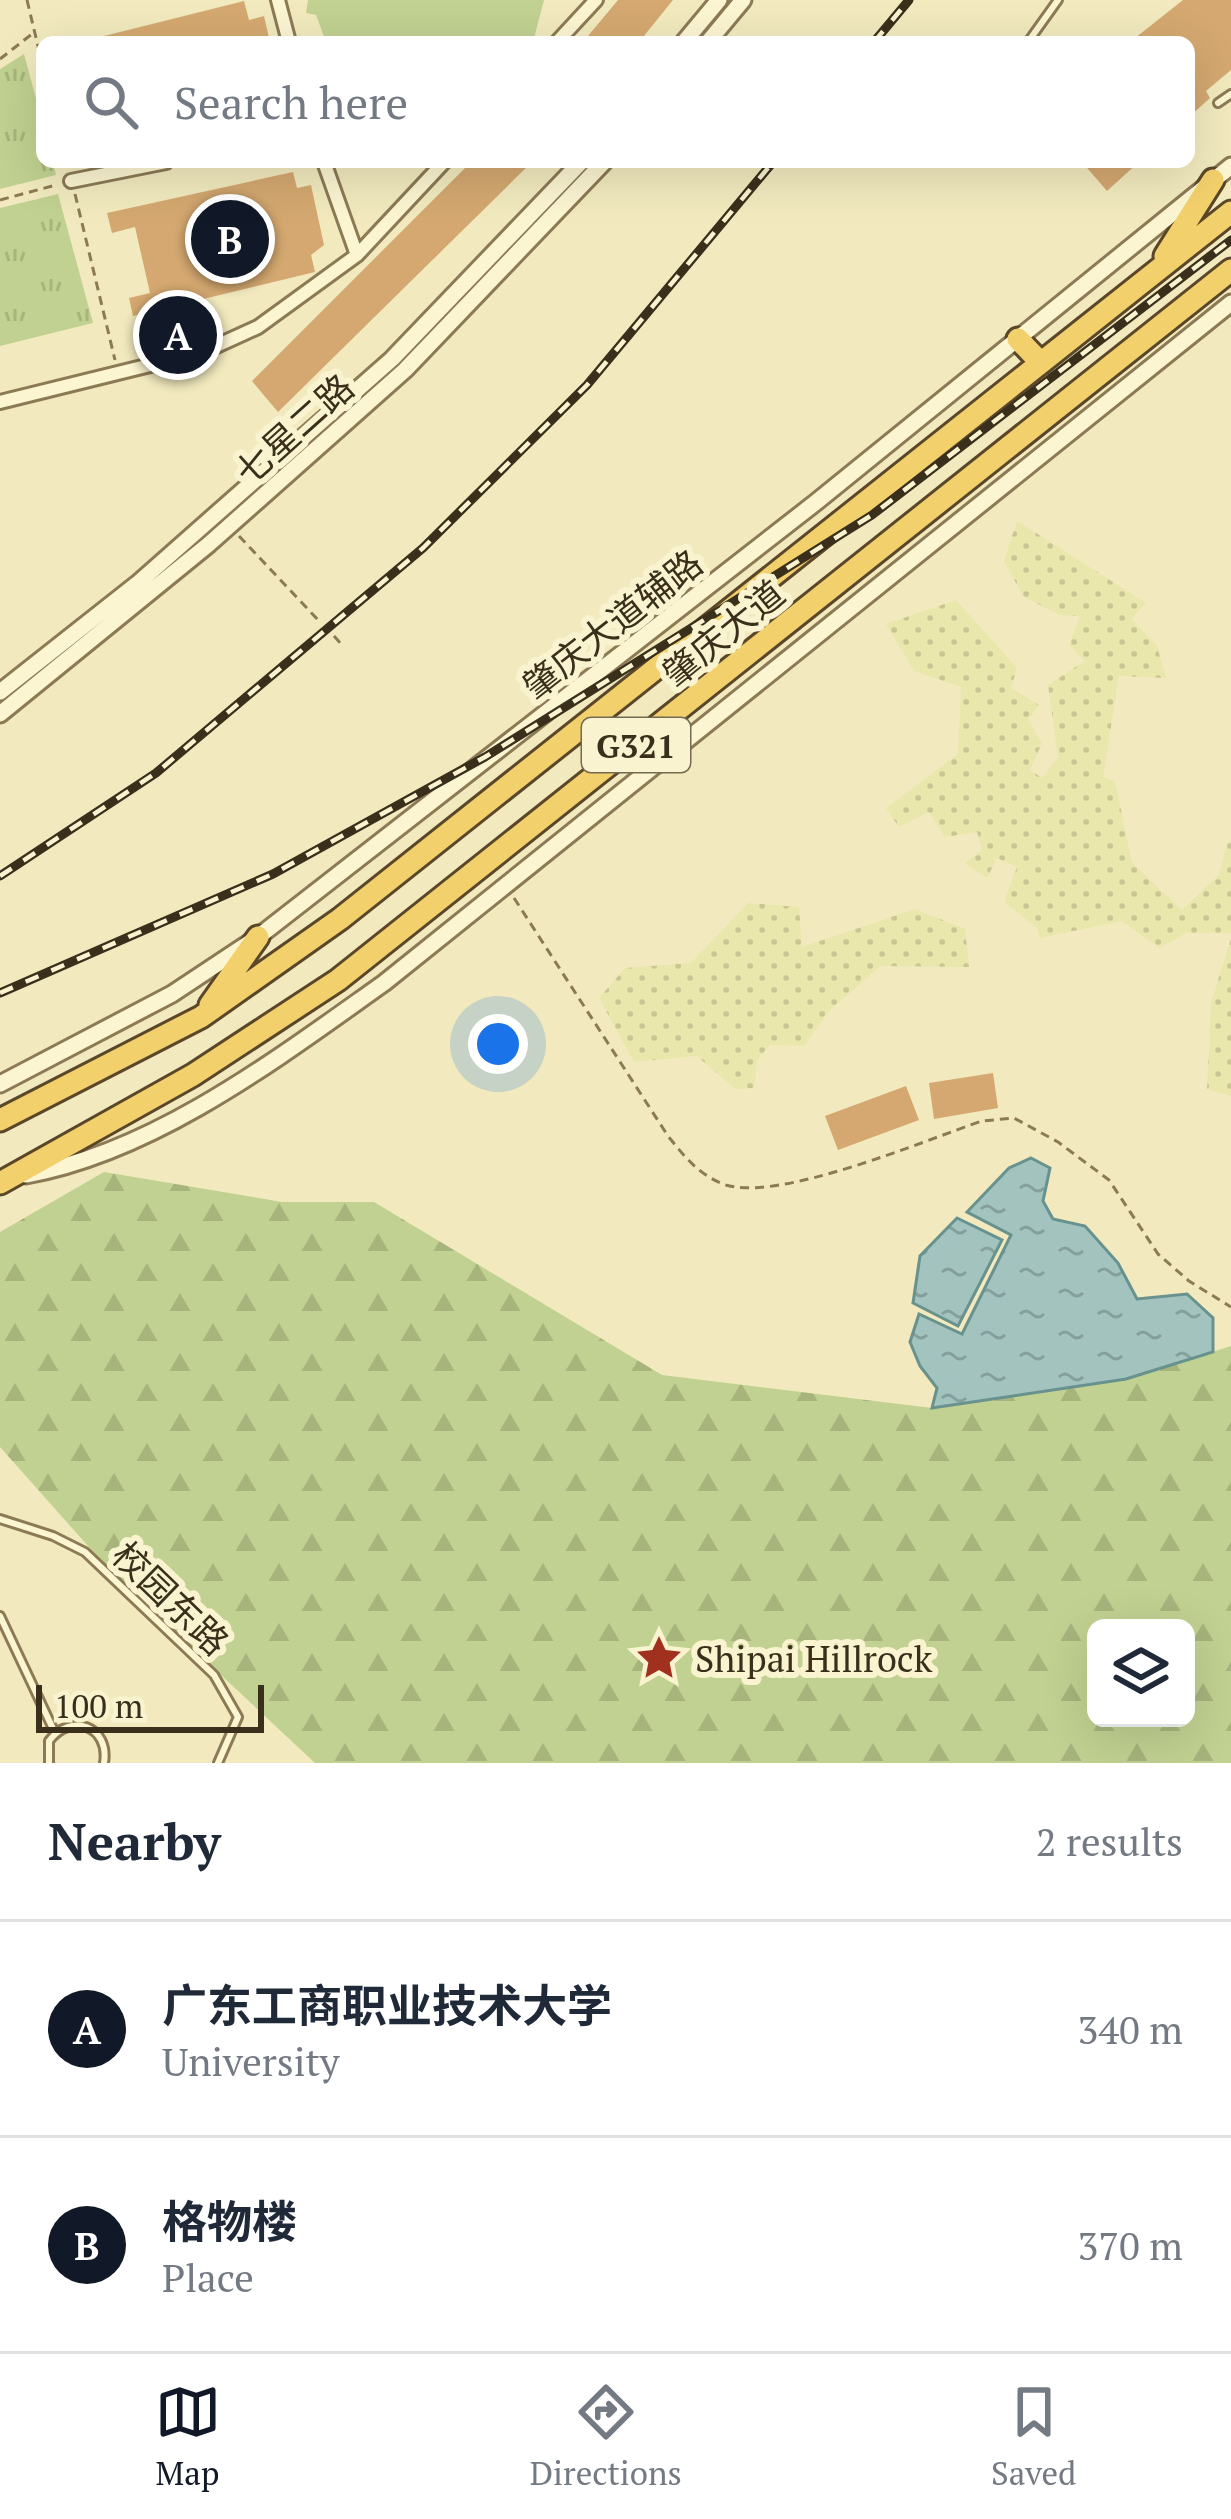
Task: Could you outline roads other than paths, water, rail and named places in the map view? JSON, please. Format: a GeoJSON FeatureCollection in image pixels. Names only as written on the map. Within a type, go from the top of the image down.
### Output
{"type":"FeatureCollection","features":[{"type":"Feature","properties":{"kind":"highway"},"geometry":{"type":"LineString","coordinates":[[1154,274],[1222,173]]}},
{"type":"Feature","properties":{"kind":"highway","name":"肇庆大道"},"geometry":{"type":"LineString","coordinates":[[0,1120],[201,1017],[374,893],[1231,212]]}},
{"type":"Feature","properties":{"kind":"highway","name":"肇庆大道"},"geometry":{"type":"LineString","coordinates":[[6,1180],[194,1075],[338,980],[1231,270]]}},
{"type":"Feature","properties":{"kind":"highway"},"geometry":{"type":"LineString","coordinates":[[1018,339],[1041,363]]}},
{"type":"Feature","properties":{"kind":"highway"},"geometry":{"type":"LineString","coordinates":[[201,1017],[258,937]]}},
{"type":"Feature","properties":{"kind":"street"},"geometry":{"type":"LineString","coordinates":[[278,0],[288,36]]}},
{"type":"Feature","properties":{"kind":"street"},"geometry":{"type":"LineString","coordinates":[[562,36],[596,0]]}},
{"type":"Feature","properties":{"kind":"street"},"geometry":{"type":"LineString","coordinates":[[689,36],[719,0]]}},
{"type":"Feature","properties":{"kind":"street"},"geometry":{"type":"LineString","coordinates":[[713,36],[743,0]]}},
{"type":"Feature","properties":{"kind":"street"},"geometry":{"type":"LineString","coordinates":[[71,182],[138,168]]}},
{"type":"Feature","properties":{"kind":"street"},"geometry":{"type":"LineString","coordinates":[[326,168],[357,255]]}},
{"type":"Feature","properties":{"kind":"street"},"geometry":{"type":"LineString","coordinates":[[0,402],[230,342],[357,255],[438,168]]}},
{"type":"Feature","properties":{"kind":"street","name":"七星二路"},"geometry":{"type":"LineString","coordinates":[[0,692],[154,569],[392,358],[575,168]]}},
{"type":"Feature","properties":{"kind":"street","name":"七星二路"},"geometry":{"type":"LineString","coordinates":[[0,714],[230,526],[405,370],[598,168]]}},
{"type":"Feature","properties":{"kind":"street","name":"肇庆大道辅路"},"geometry":{"type":"LineString","coordinates":[[0,1084],[172,994],[258,937],[429,807],[1222,173]]}},
{"type":"Feature","properties":{"kind":"street"},"geometry":{"type":"LineString","coordinates":[[6,1180],[109,1153],[198,1105],[320,1028],[507,887],[1231,303]]}},
{"type":"Feature","properties":{"kind":"lane"},"geometry":{"type":"LineString","coordinates":[[1032,36],[1058,0]]}},
{"type":"Feature","properties":{"kind":"lane"},"geometry":{"type":"LineString","coordinates":[[1218,104],[1231,94]]}},
{"type":"Feature","properties":{"kind":"lane","name":"校园东路"},"geometry":{"type":"LineString","coordinates":[[0,1519],[85,1552],[214,1675],[238,1717],[218,1763]]}},
{"type":"Feature","properties":{"kind":"lane"},"geometry":{"type":"LineString","coordinates":[[0,1616],[55,1733]]}},
{"type":"Feature","properties":{"kind":"lane"},"geometry":{"type":"LineString","coordinates":[[49,1763],[47,1750],[55,1733],[72,1724],[91,1728],[104,1742],[104,1763]]}},
{"type":"Feature","properties":{"kind":"water"},"geometry":{"type":"Polygon","coordinates":[[[1031,1158],[1050,1168],[1043,1201],[1053,1219],[1085,1226],[1118,1263],[1137,1299],[1187,1294],[1213,1318],[1213,1352],[1126,1379],[932,1408],[937,1388],[910,1342],[919,1314],[962,1334],[1011,1235],[967,1212],[1009,1168],[1031,1158]]]}},
{"type":"Feature","properties":{"kind":"water"},"geometry":{"type":"Polygon","coordinates":[[[957,1218],[1002,1240],[958,1326],[913,1303],[920,1256],[957,1218]]]}},
{"type":"Feature","properties":{"kind":"railway"},"geometry":{"type":"LineString","coordinates":[[879,36],[909,0]]}},
{"type":"Feature","properties":{"kind":"railway"},"geometry":{"type":"LineString","coordinates":[[0,876],[156,773],[423,548],[587,385],[768,168]]}},
{"type":"Feature","properties":{"kind":"railway"},"geometry":{"type":"LineString","coordinates":[[0,993],[273,874],[485,757],[872,515],[1231,240]]}},
{"type":"Feature","properties":{"kind":"place","name":"格物楼"},"geometry":{"type":"Point","coordinates":[230,239]}},
{"type":"Feature","properties":{"kind":"place","name":"广东工商职业技术大学"},"geometry":{"type":"Point","coordinates":[178,335]}},
{"type":"Feature","properties":{"kind":"place","name":"Shipai Hillrock"},"geometry":{"type":"Point","coordinates":[659,1658]}}]}
